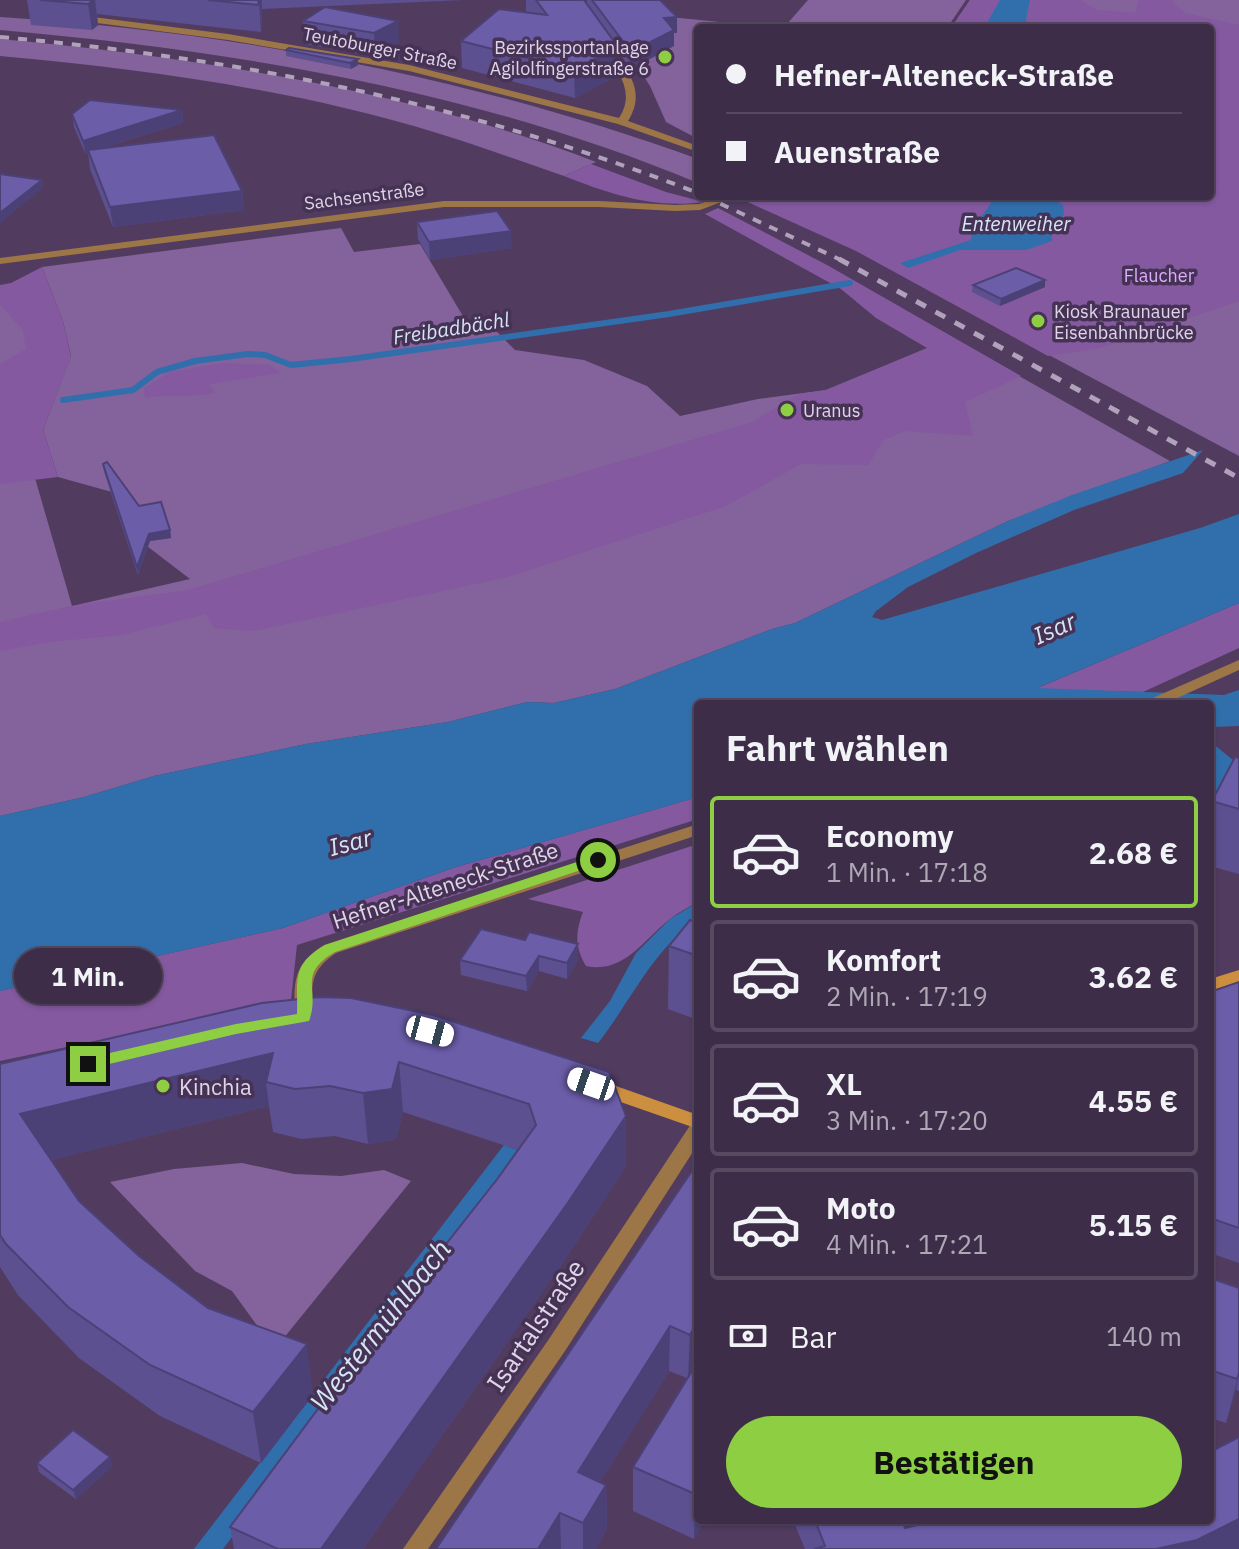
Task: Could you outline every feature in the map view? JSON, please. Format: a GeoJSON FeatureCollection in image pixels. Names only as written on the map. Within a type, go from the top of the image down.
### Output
{"type":"FeatureCollection","features":[{"type":"Feature","properties":{"kind":"main road"},"geometry":{"type":"LineString","coordinates":[[1214,984],[1239,976]]}},
{"type":"Feature","properties":{"kind":"main road"},"geometry":{"type":"LineString","coordinates":[[587,1083],[694,1121]]}},
{"type":"Feature","properties":{"kind":"street","name":"Teutoburger Straße"},"geometry":{"type":"LineString","coordinates":[[86,8],[76,17],[228,37],[409,68],[622,122],[694,148]]}},
{"type":"Feature","properties":{"kind":"street"},"geometry":{"type":"LineString","coordinates":[[602,40],[634,94],[633,107],[622,122]]}},
{"type":"Feature","properties":{"kind":"street","name":"Sachsenstraße"},"geometry":{"type":"LineString","coordinates":[[0,261],[444,204],[542,203],[675,208],[700,207],[720,200]]}},
{"type":"Feature","properties":{"kind":"street"},"geometry":{"type":"LineString","coordinates":[[1159,700],[1239,664]]}},
{"type":"Feature","properties":{"kind":"street","name":"Hefner-Alteneck-Straße"},"geometry":{"type":"LineString","coordinates":[[304,1018],[305,972],[312,959],[330,949],[694,830]]}},
{"type":"Feature","properties":{"kind":"street","name":"Isartalstraße"},"geometry":{"type":"LineString","coordinates":[[415,1549],[557,1345],[694,1135]]}},
{"type":"Feature","properties":{"kind":"green space"},"geometry":{"type":"Polygon","coordinates":[[[808,0],[966,0],[950,24],[787,24],[808,0]]]}},
{"type":"Feature","properties":{"kind":"green space","name":"Flaucher"},"geometry":{"type":"Polygon","coordinates":[[[970,0],[1239,0],[1239,456],[998,328],[973,248],[941,200],[1214,200],[1214,24],[954,24],[970,0]]]}},
{"type":"Feature","properties":{"kind":"green space"},"geometry":{"type":"Polygon","coordinates":[[[970,0],[1000,0],[986,24],[954,24],[970,0]]]}},
{"type":"Feature","properties":{"kind":"green space","name":"Flaucher"},"geometry":{"type":"Polygon","coordinates":[[[1030,0],[1080,0],[1097,10],[1135,13],[1139,0],[1171,0],[1185,13],[1239,25],[1239,301],[1101,348],[1048,356],[856,251],[743,200],[993,200],[972,230],[972,240],[953,247],[963,250],[1007,250],[1051,241],[1053,200],[1214,200],[1214,24],[1027,24],[1030,0]]]}},
{"type":"Feature","properties":{"kind":"green space","name":"Bezirkssportanlage Agilolfingerstraße 6"},"geometry":{"type":"Polygon","coordinates":[[[660,16],[739,24],[694,24],[694,137],[666,122],[650,86],[609,21],[660,16]]]}},
{"type":"Feature","properties":{"kind":"green space"},"geometry":{"type":"Polygon","coordinates":[[[0,17],[89,24],[178,34],[354,63],[528,105],[694,158],[694,181],[530,123],[356,80],[179,50],[0,30],[0,17]]]}},
{"type":"Feature","properties":{"kind":"green space"},"geometry":{"type":"Polygon","coordinates":[[[0,39],[150,56],[303,81],[454,115],[596,162],[564,176],[437,133],[276,93],[110,67],[0,56],[0,39]]]}},
{"type":"Feature","properties":{"kind":"green space"},"geometry":{"type":"Polygon","coordinates":[[[591,164],[666,192],[704,202],[649,202],[564,176],[591,164]]]}},
{"type":"Feature","properties":{"kind":"green space"},"geometry":{"type":"Polygon","coordinates":[[[718,208],[827,265],[1021,376],[965,402],[973,436],[905,431],[884,440],[868,465],[801,464],[726,506],[508,577],[254,631],[214,628],[206,614],[121,635],[0,651],[0,622],[71,606],[188,590],[752,422],[799,394],[826,390],[927,348],[876,318],[841,289],[705,214],[718,208]]]}},
{"type":"Feature","properties":{"kind":"green space"},"geometry":{"type":"Polygon","coordinates":[[[341,228],[354,252],[420,244],[470,328],[490,325],[515,350],[584,360],[647,386],[680,416],[758,399],[826,390],[928,348],[1019,376],[1170,461],[1008,521],[795,623],[615,689],[554,703],[527,702],[448,722],[306,744],[154,776],[84,797],[0,816],[0,285],[36,317],[17,481],[35,478],[72,606],[190,579],[143,543],[139,513],[119,494],[58,477],[43,430],[71,356],[63,321],[42,267],[341,228]]]}},
{"type":"Feature","properties":{"kind":"green space"},"geometry":{"type":"Polygon","coordinates":[[[42,267],[63,321],[71,357],[43,430],[58,477],[0,484],[0,364],[26,349],[23,330],[0,305],[0,285],[11,283],[42,267]]]}},
{"type":"Feature","properties":{"kind":"green space"},"geometry":{"type":"Polygon","coordinates":[[[223,363],[270,365],[280,373],[209,384],[215,393],[145,398],[144,388],[170,372],[223,363]]]}},
{"type":"Feature","properties":{"kind":"green space"},"geometry":{"type":"Polygon","coordinates":[[[1239,603],[1239,648],[1143,692],[1035,689],[1239,603]]]}},
{"type":"Feature","properties":{"kind":"green space"},"geometry":{"type":"Polygon","coordinates":[[[694,798],[694,820],[297,945],[291,1000],[0,1061],[0,991],[283,928],[456,867],[694,798]]]}},
{"type":"Feature","properties":{"kind":"green space"},"geometry":{"type":"Polygon","coordinates":[[[694,845],[694,904],[670,919],[632,953],[611,965],[586,966],[577,940],[583,912],[528,899],[694,845]]]}},
{"type":"Feature","properties":{"kind":"green space"},"geometry":{"type":"Polygon","coordinates":[[[242,1163],[294,1174],[341,1176],[384,1170],[411,1181],[283,1339],[261,1331],[232,1291],[195,1271],[110,1182],[174,1169],[242,1163]]]}},
{"type":"Feature","properties":{"kind":"water"},"geometry":{"type":"Polygon","coordinates":[[[1000,0],[1030,0],[1027,24],[986,24],[1000,0]]]}},
{"type":"Feature","properties":{"kind":"water","name":"Entenweiher"},"geometry":{"type":"Polygon","coordinates":[[[993,200],[1054,200],[1063,205],[1064,215],[1052,222],[1052,241],[1026,250],[960,250],[908,268],[900,263],[971,240],[972,230],[993,200]]]}},
{"type":"Feature","properties":{"kind":"water","name":"Isar"},"geometry":{"type":"Polygon","coordinates":[[[1203,450],[1183,473],[1074,510],[976,553],[908,587],[872,617],[882,620],[1239,514],[1239,603],[1037,688],[1224,695],[1239,690],[1239,726],[1214,727],[1214,700],[694,700],[694,798],[456,867],[283,928],[0,991],[0,816],[84,797],[154,776],[306,744],[448,722],[527,702],[554,703],[615,689],[795,623],[1008,521],[1072,495],[1203,450]]]}},
{"type":"Feature","properties":{"kind":"water"},"geometry":{"type":"Polygon","coordinates":[[[1214,745],[1239,765],[1239,799],[1214,798],[1214,745]]]}},
{"type":"Feature","properties":{"kind":"water"},"geometry":{"type":"Polygon","coordinates":[[[694,904],[694,922],[655,960],[598,1043],[581,1038],[610,1001],[636,953],[670,919],[694,904]]]}},
{"type":"Feature","properties":{"kind":"water","name":"Westermühlbach"},"geometry":{"type":"Polygon","coordinates":[[[504,1145],[523,1152],[223,1549],[194,1549],[504,1145]]]}},
{"type":"Feature","properties":{"kind":"building"},"geometry":{"type":"Polygon","coordinates":[[[40,0],[94,0],[88,4],[40,0]]]}},
{"type":"Feature","properties":{"kind":"building"},"geometry":{"type":"Polygon","coordinates":[[[208,0],[259,0],[258,5],[208,0]]]}},
{"type":"Feature","properties":{"kind":"building"},"geometry":{"type":"Polygon","coordinates":[[[536,0],[584,0],[618,47],[574,70],[461,41],[499,9],[547,15],[536,0]]]}},
{"type":"Feature","properties":{"kind":"building"},"geometry":{"type":"Polygon","coordinates":[[[592,0],[660,0],[677,17],[664,18],[674,30],[631,52],[592,0]]]}},
{"type":"Feature","properties":{"kind":"building"},"geometry":{"type":"Polygon","coordinates":[[[325,7],[398,21],[374,33],[303,21],[325,7]]]}},
{"type":"Feature","properties":{"kind":"building"},"geometry":{"type":"Polygon","coordinates":[[[286,50],[358,59],[350,63],[286,50]]]}},
{"type":"Feature","properties":{"kind":"building"},"geometry":{"type":"Polygon","coordinates":[[[90,100],[182,110],[83,141],[72,114],[90,100]]]}},
{"type":"Feature","properties":{"kind":"building"},"geometry":{"type":"Polygon","coordinates":[[[214,135],[242,191],[110,207],[88,150],[214,135]]]}},
{"type":"Feature","properties":{"kind":"building"},"geometry":{"type":"Polygon","coordinates":[[[0,174],[42,180],[0,213],[0,174]]]}},
{"type":"Feature","properties":{"kind":"building"},"geometry":{"type":"Polygon","coordinates":[[[497,211],[511,231],[429,242],[417,222],[497,211]]]}},
{"type":"Feature","properties":{"kind":"building"},"geometry":{"type":"Polygon","coordinates":[[[1016,268],[1045,280],[1001,299],[973,285],[1016,268]]]}},
{"type":"Feature","properties":{"kind":"building"},"geometry":{"type":"Polygon","coordinates":[[[107,462],[139,506],[161,502],[170,530],[149,534],[137,567],[103,464],[107,462]]]}},
{"type":"Feature","properties":{"kind":"building"},"geometry":{"type":"Polygon","coordinates":[[[1235,757],[1239,758],[1239,809],[1214,804],[1214,797],[1235,757]]]}},
{"type":"Feature","properties":{"kind":"building"},"geometry":{"type":"Polygon","coordinates":[[[690,920],[694,922],[694,955],[669,946],[690,920]]]}},
{"type":"Feature","properties":{"kind":"building"},"geometry":{"type":"Polygon","coordinates":[[[481,929],[525,940],[529,932],[578,944],[567,963],[539,956],[526,976],[460,960],[481,929]]]}},
{"type":"Feature","properties":{"kind":"building"},"geometry":{"type":"Polygon","coordinates":[[[1239,982],[1239,1228],[1214,1219],[1214,991],[1239,982]]]}},
{"type":"Feature","properties":{"kind":"building"},"geometry":{"type":"Polygon","coordinates":[[[319,997],[351,998],[433,1015],[609,1072],[626,1116],[567,1204],[321,1549],[278,1549],[230,1527],[536,1125],[529,1104],[399,1062],[392,1089],[363,1093],[330,1086],[295,1089],[266,1082],[273,1053],[20,1114],[79,1201],[139,1256],[208,1308],[307,1344],[253,1412],[150,1365],[68,1307],[6,1244],[0,1235],[0,1064],[262,1003],[319,997]]]}},
{"type":"Feature","properties":{"kind":"building"},"geometry":{"type":"Polygon","coordinates":[[[694,1168],[694,1328],[690,1335],[670,1326],[578,1472],[606,1485],[583,1523],[560,1513],[538,1549],[436,1549],[694,1168]]]}},
{"type":"Feature","properties":{"kind":"building"},"geometry":{"type":"Polygon","coordinates":[[[1214,1279],[1239,1288],[1237,1379],[1214,1371],[1214,1279]]]}},
{"type":"Feature","properties":{"kind":"building"},"geometry":{"type":"Polygon","coordinates":[[[692,1371],[694,1372],[694,1494],[633,1467],[692,1371]]]}},
{"type":"Feature","properties":{"kind":"building"},"geometry":{"type":"Polygon","coordinates":[[[73,1430],[110,1457],[73,1490],[37,1463],[73,1430]]]}},
{"type":"Feature","properties":{"kind":"building"},"geometry":{"type":"Polygon","coordinates":[[[1239,1437],[1239,1519],[1197,1540],[1156,1549],[814,1549],[825,1546],[817,1524],[904,1524],[905,1528],[922,1524],[1214,1524],[1214,1450],[1239,1437]]]}},
{"type":"Feature","properties":{"kind":"waterway","name":"Freibadbächl"},"geometry":{"type":"LineString","coordinates":[[63,400],[133,390],[157,372],[195,361],[248,354],[265,355],[291,365],[351,359],[669,314],[850,283]]}},
{"type":"Feature","properties":{"kind":"railway"},"geometry":{"type":"LineString","coordinates":[[0,37],[180,58],[355,90],[526,134],[694,192]]}},
{"type":"Feature","properties":{"kind":"railway"},"geometry":{"type":"LineString","coordinates":[[713,200],[841,260]]}},
{"type":"Feature","properties":{"kind":"railway"},"geometry":{"type":"LineString","coordinates":[[841,260],[1239,478]]}},
{"type":"Feature","properties":{"kind":"place","name":"Bezirkssportanlage Agilolfingerstraße 6"},"geometry":{"type":"Point","coordinates":[665,57]}},
{"type":"Feature","properties":{"kind":"place","name":"Kiosk Braunauer Eisenbahnbrücke"},"geometry":{"type":"Point","coordinates":[1038,321]}},
{"type":"Feature","properties":{"kind":"place","name":"Uranus"},"geometry":{"type":"Point","coordinates":[787,410]}},
{"type":"Feature","properties":{"kind":"place","name":"Kinchia"},"geometry":{"type":"Point","coordinates":[163,1086]}},
{"type":"Feature","properties":{"kind":"route"},"geometry":{"type":"LineString","coordinates":[[88,1064],[236,1029],[304,1017],[305,972],[312,959],[330,949],[598,860]]}}]}
